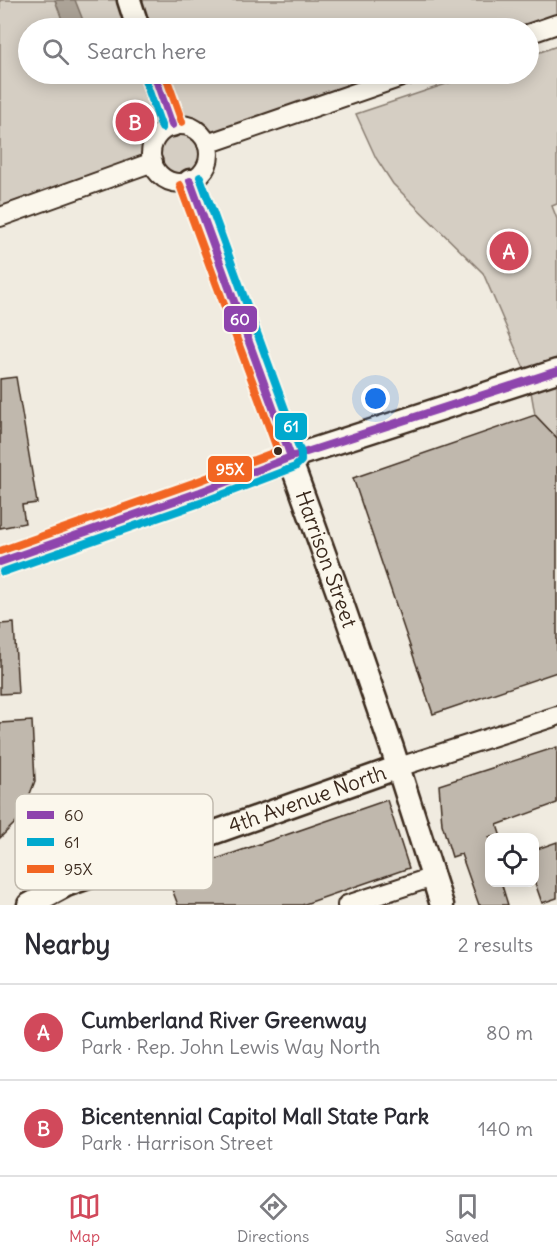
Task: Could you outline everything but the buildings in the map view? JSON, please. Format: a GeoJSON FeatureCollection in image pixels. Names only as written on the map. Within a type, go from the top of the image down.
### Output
{"type":"FeatureCollection","features":[{"type":"Feature","properties":{"kind":"street"},"geometry":{"type":"LineString","coordinates":[[129,0],[135,18]]}},
{"type":"Feature","properties":{"kind":"street"},"geometry":{"type":"LineString","coordinates":[[539,30],[557,24]]}},
{"type":"Feature","properties":{"kind":"street"},"geometry":{"type":"LineString","coordinates":[[158,84],[172,125]]}},
{"type":"Feature","properties":{"kind":"street"},"geometry":{"type":"LineString","coordinates":[[207,144],[380,84]]}},
{"type":"Feature","properties":{"kind":"street"},"geometry":{"type":"LineString","coordinates":[[172,125],[192,127],[200,132],[207,144],[209,157],[207,165],[199,176],[190,181],[176,183],[168,180],[160,175],[153,162],[151,152],[153,143],[160,132],[172,125]]}},
{"type":"Feature","properties":{"kind":"street"},"geometry":{"type":"LineString","coordinates":[[0,218],[153,162]]}},
{"type":"Feature","properties":{"kind":"street","name":"Harrison Street"},"geometry":{"type":"LineString","coordinates":[[190,181],[291,458],[399,767],[442,905]]}},
{"type":"Feature","properties":{"kind":"street"},"geometry":{"type":"LineString","coordinates":[[0,562],[291,458],[557,371]]}},
{"type":"Feature","properties":{"kind":"street","name":"4th Avenue North"},"geometry":{"type":"LineString","coordinates":[[213,833],[399,767],[557,716]]}},
{"type":"Feature","properties":{"kind":"street"},"geometry":{"type":"LineString","coordinates":[[347,905],[433,877]]}},
{"type":"Feature","properties":{"kind":"street","name":"4th Avenue North"},"geometry":{"type":"LineString","coordinates":[[29,905],[57,890]]}},
{"type":"Feature","properties":{"kind":"shaded area"},"geometry":{"type":"Polygon","coordinates":[[[0,0],[557,0],[557,24],[539,26],[539,18],[18,18],[18,84],[383,84],[208,148],[208,159],[204,169],[190,180],[181,182],[172,180],[163,176],[155,167],[0,217],[0,0]]]}},
{"type":"Feature","properties":{"kind":"shaded area"},"geometry":{"type":"Polygon","coordinates":[[[55,0],[75,0],[82,18],[61,18],[55,0]]]}},
{"type":"Feature","properties":{"kind":"shaded area"},"geometry":{"type":"Polygon","coordinates":[[[557,46],[557,204],[552,206],[557,219],[557,438],[535,415],[529,380],[483,273],[393,184],[376,158],[356,114],[446,84],[539,84],[539,52],[557,46]]]}},
{"type":"Feature","properties":{"kind":"transit line","name":"61"},"geometry":{"type":"LineString","coordinates":[[146,84],[162,128]]}},
{"type":"Feature","properties":{"kind":"transit line","name":"60"},"geometry":{"type":"LineString","coordinates":[[158,84],[172,125]]}},
{"type":"Feature","properties":{"kind":"transit line","name":"95X"},"geometry":{"type":"LineString","coordinates":[[169,84],[182,122]]}},
{"type":"Feature","properties":{"kind":"transit line","name":"61"},"geometry":{"type":"LineString","coordinates":[[3,572],[203,502],[295,467],[301,461],[301,453],[200,177]]}},
{"type":"Feature","properties":{"kind":"transit line","name":"60"},"geometry":{"type":"LineString","coordinates":[[190,181],[291,457]]}},
{"type":"Feature","properties":{"kind":"transit line","name":"95X"},"geometry":{"type":"LineString","coordinates":[[0,551],[278,451],[180,185]]}},
{"type":"Feature","properties":{"kind":"transit line","name":"60"},"geometry":{"type":"LineString","coordinates":[[0,562],[200,492],[291,457],[557,371]]}},
{"type":"Feature","properties":{"kind":"place","name":"Bicentennial Capitol Mall State Park"},"geometry":{"type":"Point","coordinates":[135,122]}},
{"type":"Feature","properties":{"kind":"place","name":"Cumberland River Greenway"},"geometry":{"type":"Point","coordinates":[509,251]}}]}
